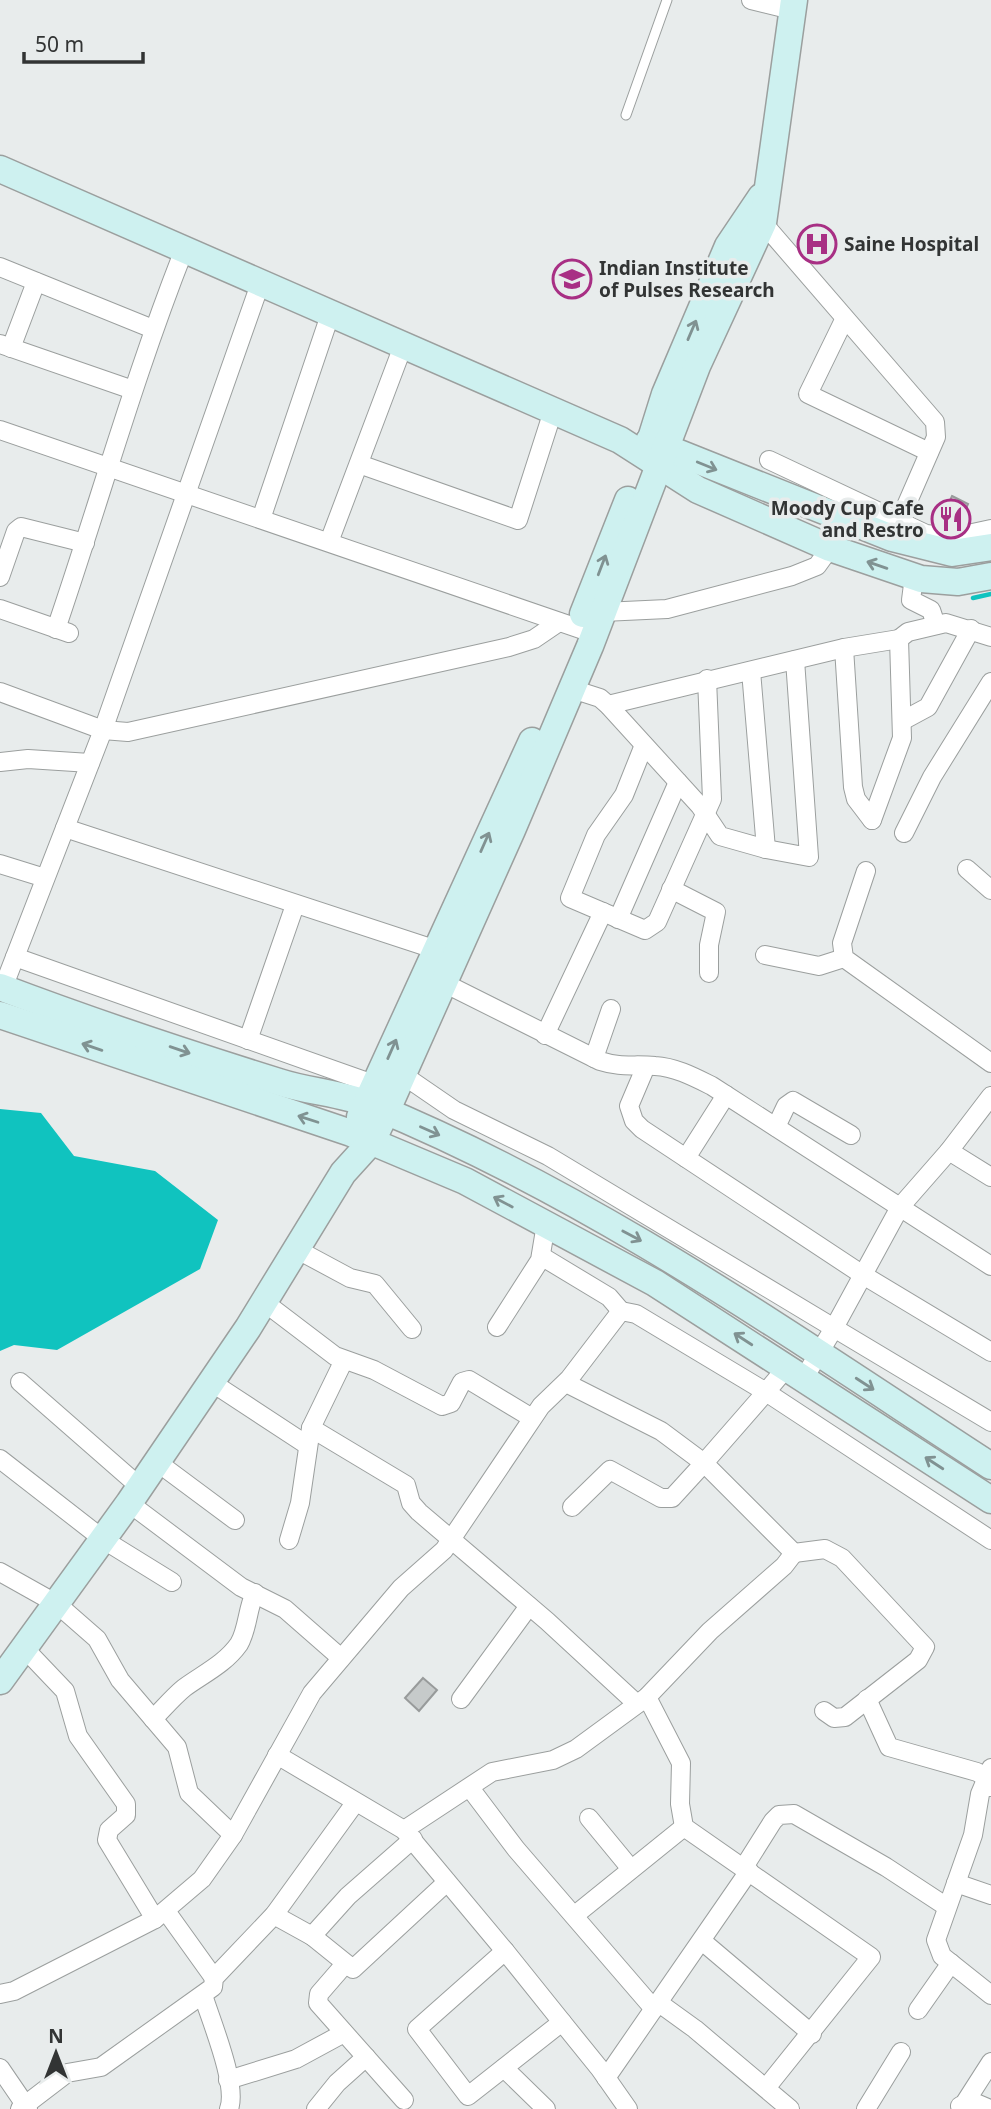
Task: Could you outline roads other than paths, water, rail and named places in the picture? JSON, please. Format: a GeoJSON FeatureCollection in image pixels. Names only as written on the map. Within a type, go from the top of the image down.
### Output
{"type":"FeatureCollection","features":[{"type":"Feature","properties":{"kind":"street"},"geometry":{"type":"LineString","coordinates":[[376,1100],[403,1075],[444,983],[447,953],[542,718],[654,453],[764,223],[793,5],[751,0]]}},
{"type":"Feature","properties":{"kind":"street"},"geometry":{"type":"LineString","coordinates":[[0,169],[330,315],[654,453],[896,531],[953,553],[991,547]]}},
{"type":"Feature","properties":{"kind":"street"},"geometry":{"type":"LineString","coordinates":[[654,453],[665,394],[728,246],[767,187]]}},
{"type":"Feature","properties":{"kind":"street"},"geometry":{"type":"LineString","coordinates":[[764,223],[844,320],[935,422],[936,437],[896,531]]}},
{"type":"Feature","properties":{"kind":"street"},"geometry":{"type":"LineString","coordinates":[[0,609],[63,631],[86,543],[133,390],[184,250]]}},
{"type":"Feature","properties":{"kind":"street"},"geometry":{"type":"LineString","coordinates":[[0,267],[153,329]]}},
{"type":"Feature","properties":{"kind":"street"},"geometry":{"type":"LineString","coordinates":[[36,282],[6,346],[133,390]]}},
{"type":"Feature","properties":{"kind":"street"},"geometry":{"type":"LineString","coordinates":[[260,284],[103,730],[1,988],[250,1073],[376,1100]]}},
{"type":"Feature","properties":{"kind":"street"},"geometry":{"type":"LineString","coordinates":[[261,519],[330,315]]}},
{"type":"Feature","properties":{"kind":"street"},"geometry":{"type":"LineString","coordinates":[[844,320],[808,394],[929,453]]}},
{"type":"Feature","properties":{"kind":"street"},"geometry":{"type":"LineString","coordinates":[[329,542],[403,346]]}},
{"type":"Feature","properties":{"kind":"street"},"geometry":{"type":"LineString","coordinates":[[359,464],[518,520],[553,411]]}},
{"type":"Feature","properties":{"kind":"street"},"geometry":{"type":"LineString","coordinates":[[0,430],[329,542],[584,624]]}},
{"type":"Feature","properties":{"kind":"street"},"geometry":{"type":"LineString","coordinates":[[654,453],[698,490],[830,548],[914,577],[958,582],[991,576]]}},
{"type":"Feature","properties":{"kind":"street"},"geometry":{"type":"LineString","coordinates":[[769,460],[896,531],[939,537],[991,529]]}},
{"type":"Feature","properties":{"kind":"street"},"geometry":{"type":"LineString","coordinates":[[0,577],[16,530],[20,527],[86,543]]}},
{"type":"Feature","properties":{"kind":"street"},"geometry":{"type":"LineString","coordinates":[[0,692],[103,730],[128,732],[509,647],[584,624],[667,608],[792,576],[817,566],[830,548]]}},
{"type":"Feature","properties":{"kind":"street"},"geometry":{"type":"LineString","coordinates":[[914,577],[911,600],[930,610],[936,625]]}},
{"type":"Feature","properties":{"kind":"street"},"geometry":{"type":"LineString","coordinates":[[608,705],[707,679],[844,648],[899,639],[908,632],[936,625],[954,623],[991,637]]}},
{"type":"Feature","properties":{"kind":"street"},"geometry":{"type":"LineString","coordinates":[[0,1681],[135,1495],[264,1302],[343,1173],[572,689],[584,624]]}},
{"type":"Feature","properties":{"kind":"street"},"geometry":{"type":"LineString","coordinates":[[902,721],[928,707],[971,629]]}},
{"type":"Feature","properties":{"kind":"street"},"geometry":{"type":"LineString","coordinates":[[844,648],[853,787],[856,799],[872,820],[901,745],[899,639]]}},
{"type":"Feature","properties":{"kind":"street"},"geometry":{"type":"LineString","coordinates":[[572,689],[600,698],[608,705],[705,813],[720,836],[809,857],[795,660]]}},
{"type":"Feature","properties":{"kind":"street"},"geometry":{"type":"LineString","coordinates":[[751,671],[766,849]]}},
{"type":"Feature","properties":{"kind":"street"},"geometry":{"type":"LineString","coordinates":[[644,745],[624,795],[596,835],[570,898],[640,929],[654,927],[713,794],[707,679]]}},
{"type":"Feature","properties":{"kind":"street"},"geometry":{"type":"LineString","coordinates":[[904,832],[932,777],[991,682]]}},
{"type":"Feature","properties":{"kind":"street"},"geometry":{"type":"LineString","coordinates":[[0,762],[28,759],[90,763]]}},
{"type":"Feature","properties":{"kind":"street"},"geometry":{"type":"LineString","coordinates":[[545,1035],[611,916],[678,782]]}},
{"type":"Feature","properties":{"kind":"street"},"geometry":{"type":"LineString","coordinates":[[65,828],[447,953]]}},
{"type":"Feature","properties":{"kind":"street"},"geometry":{"type":"LineString","coordinates":[[0,864],[45,878]]}},
{"type":"Feature","properties":{"kind":"street"},"geometry":{"type":"LineString","coordinates":[[967,869],[991,890]]}},
{"type":"Feature","properties":{"kind":"street"},"geometry":{"type":"LineString","coordinates":[[866,871],[842,943],[844,958],[991,1063]]}},
{"type":"Feature","properties":{"kind":"street"},"geometry":{"type":"LineString","coordinates":[[671,889],[716,912],[709,945],[709,973]]}},
{"type":"Feature","properties":{"kind":"street"},"geometry":{"type":"LineString","coordinates":[[248,1040],[295,905]]}},
{"type":"Feature","properties":{"kind":"street"},"geometry":{"type":"LineString","coordinates":[[765,955],[819,966],[844,958]]}},
{"type":"Feature","properties":{"kind":"street"},"geometry":{"type":"LineString","coordinates":[[15,957],[248,1040],[376,1100],[655,1249],[991,1466]]}},
{"type":"Feature","properties":{"kind":"street"},"geometry":{"type":"LineString","coordinates":[[444,983],[594,1058],[622,1068],[646,1066],[674,1069],[726,1095],[991,1266]]}},
{"type":"Feature","properties":{"kind":"street"},"geometry":{"type":"LineString","coordinates":[[594,1058],[611,1009]]}},
{"type":"Feature","properties":{"kind":"street"},"geometry":{"type":"LineString","coordinates":[[0,1015],[362,1137],[465,1181],[655,1283],[991,1500]]}},
{"type":"Feature","properties":{"kind":"street"},"geometry":{"type":"LineString","coordinates":[[646,1066],[630,1098],[630,1114],[642,1129],[863,1275],[991,1352]]}},
{"type":"Feature","properties":{"kind":"street"},"geometry":{"type":"LineString","coordinates":[[403,1075],[454,1110],[527,1144],[991,1422]]}},
{"type":"Feature","properties":{"kind":"street"},"geometry":{"type":"LineString","coordinates":[[686,1157],[726,1095]]}},
{"type":"Feature","properties":{"kind":"street"},"geometry":{"type":"LineString","coordinates":[[572,1507],[610,1470],[661,1498],[672,1498],[766,1392],[819,1354],[900,1207],[985,1115],[991,1096]]}},
{"type":"Feature","properties":{"kind":"street"},"geometry":{"type":"LineString","coordinates":[[776,1127],[786,1107],[793,1101],[851,1135]]}},
{"type":"Feature","properties":{"kind":"street"},"geometry":{"type":"LineString","coordinates":[[949,1152],[991,1177]]}},
{"type":"Feature","properties":{"kind":"street"},"geometry":{"type":"LineString","coordinates":[[497,1327],[541,1256],[545,1224]]}},
{"type":"Feature","properties":{"kind":"street"},"geometry":{"type":"LineString","coordinates":[[296,1249],[350,1278],[375,1284],[412,1329]]}},
{"type":"Feature","properties":{"kind":"street"},"geometry":{"type":"LineString","coordinates":[[541,1256],[609,1297],[621,1311],[636,1314],[766,1392],[991,1540]]}},
{"type":"Feature","properties":{"kind":"street"},"geometry":{"type":"LineString","coordinates":[[264,1302],[344,1360],[374,1370],[442,1406],[451,1403],[462,1382],[473,1381],[532,1418]]}},
{"type":"Feature","properties":{"kind":"street"},"geometry":{"type":"LineString","coordinates":[[0,1994],[14,1991],[161,1915],[202,1879],[233,1835],[312,1693],[401,1588],[453,1539],[547,1397],[566,1383],[621,1311]]}},
{"type":"Feature","properties":{"kind":"street"},"geometry":{"type":"LineString","coordinates":[[289,1540],[300,1503],[309,1436],[344,1360]]}},
{"type":"Feature","properties":{"kind":"street"},"geometry":{"type":"LineString","coordinates":[[20,1382],[135,1495],[230,1579],[285,1609],[341,1658]]}},
{"type":"Feature","properties":{"kind":"street"},"geometry":{"type":"LineString","coordinates":[[211,1382],[406,1485],[415,1508],[453,1539],[475,1563],[642,1700],[681,1763],[680,1804],[684,1827],[871,1957],[766,2088]]}},
{"type":"Feature","properties":{"kind":"street"},"geometry":{"type":"LineString","coordinates":[[566,1383],[661,1431],[704,1463],[794,1553]]}},
{"type":"Feature","properties":{"kind":"street"},"geometry":{"type":"LineString","coordinates":[[0,1459],[104,1540],[172,1582]]}},
{"type":"Feature","properties":{"kind":"street"},"geometry":{"type":"LineString","coordinates":[[157,1462],[235,1520]]}},
{"type":"Feature","properties":{"kind":"street"},"geometry":{"type":"LineString","coordinates":[[312,1936],[408,1834],[500,1769],[565,1755],[642,1700],[710,1631],[766,1584],[794,1553],[817,1548],[833,1551],[923,1642],[924,1653],[839,1719],[824,1711]]}},
{"type":"Feature","properties":{"kind":"street"},"geometry":{"type":"LineString","coordinates":[[0,1572],[57,1604],[97,1639],[120,1680],[177,1747],[190,1793],[233,1835]]}},
{"type":"Feature","properties":{"kind":"street"},"geometry":{"type":"LineString","coordinates":[[153,1719],[180,1692],[211,1671],[238,1645],[255,1593]]}},
{"type":"Feature","properties":{"kind":"street"},"geometry":{"type":"LineString","coordinates":[[461,1699],[529,1606]]}},
{"type":"Feature","properties":{"kind":"street"},"geometry":{"type":"LineString","coordinates":[[24,1648],[65,1692],[78,1736],[126,1804],[126,1815],[109,1830],[107,1840],[161,1915],[214,1978]]}},
{"type":"Feature","properties":{"kind":"street"},"geometry":{"type":"LineString","coordinates":[[867,1699],[889,1747],[990,1778],[977,1804],[973,1835],[936,1945],[951,1963],[991,1995]]}},
{"type":"Feature","properties":{"kind":"street"},"geometry":{"type":"LineString","coordinates":[[277,1755],[408,1834],[562,2022],[628,2109]]}},
{"type":"Feature","properties":{"kind":"street"},"geometry":{"type":"LineString","coordinates":[[470,1788],[516,1849],[657,2006],[790,2109]]}},
{"type":"Feature","properties":{"kind":"street"},"geometry":{"type":"LineString","coordinates":[[0,2068],[24,2107],[67,2073],[101,2067],[203,1995],[213,1987],[214,1978],[274,1915],[355,1803]]}},
{"type":"Feature","properties":{"kind":"street"},"geometry":{"type":"LineString","coordinates":[[606,2078],[702,1941],[747,1869],[772,1821],[779,1815],[794,1814],[886,1867],[947,1907]]}},
{"type":"Feature","properties":{"kind":"street"},"geometry":{"type":"LineString","coordinates":[[589,1818],[631,1870]]}},
{"type":"Feature","properties":{"kind":"street"},"geometry":{"type":"LineString","coordinates":[[575,1916],[684,1827]]}},
{"type":"Feature","properties":{"kind":"street"},"geometry":{"type":"LineString","coordinates":[[274,1915],[312,1936],[349,1968],[359,1966],[447,1882]]}},
{"type":"Feature","properties":{"kind":"street"},"geometry":{"type":"LineString","coordinates":[[956,1883],[991,1895]]}},
{"type":"Feature","properties":{"kind":"street"},"geometry":{"type":"LineString","coordinates":[[702,1941],[811,2034]]}},
{"type":"Feature","properties":{"kind":"street"},"geometry":{"type":"LineString","coordinates":[[505,1951],[417,2029],[468,2096],[562,2022]]}},
{"type":"Feature","properties":{"kind":"street"},"geometry":{"type":"LineString","coordinates":[[918,2010],[951,1963]]}},
{"type":"Feature","properties":{"kind":"street"},"geometry":{"type":"LineString","coordinates":[[345,1964],[317,1998],[344,2033],[404,2100]]}},
{"type":"Feature","properties":{"kind":"street"},"geometry":{"type":"LineString","coordinates":[[203,1995],[235,2106]]}},
{"type":"Feature","properties":{"kind":"street"},"geometry":{"type":"LineString","coordinates":[[228,2080],[296,2059],[344,2033]]}},
{"type":"Feature","properties":{"kind":"street"},"geometry":{"type":"LineString","coordinates":[[866,2109],[901,2052]]}},
{"type":"Feature","properties":{"kind":"street"},"geometry":{"type":"LineString","coordinates":[[317,2109],[337,2083],[366,2057]]}},
{"type":"Feature","properties":{"kind":"street"},"geometry":{"type":"LineString","coordinates":[[990,2109],[962,2105],[991,2062]]}},
{"type":"Feature","properties":{"kind":"street"},"geometry":{"type":"LineString","coordinates":[[504,2068],[547,2109]]}},
{"type":"Feature","properties":{"kind":"lane"},"geometry":{"type":"LineString","coordinates":[[626,115],[667,0]]}},
{"type":"Feature","properties":{"kind":"water"},"geometry":{"type":"Polygon","coordinates":[[[0,1109],[41,1113],[74,1156],[155,1171],[218,1220],[200,1269],[57,1350],[14,1345],[0,1351],[0,1109]]]}},
{"type":"Feature","properties":{"kind":"waterway"},"geometry":{"type":"LineString","coordinates":[[973,598],[991,594]]}},
{"type":"Feature","properties":{"kind":"place","name":"Saine Hospital"},"geometry":{"type":"Point","coordinates":[817,244]}},
{"type":"Feature","properties":{"kind":"place","name":"Indian Institute of Pulses Research"},"geometry":{"type":"Point","coordinates":[572,279]}},
{"type":"Feature","properties":{"kind":"place","name":"Moody Cup Cafe and Restro"},"geometry":{"type":"Point","coordinates":[951,519]}}]}
